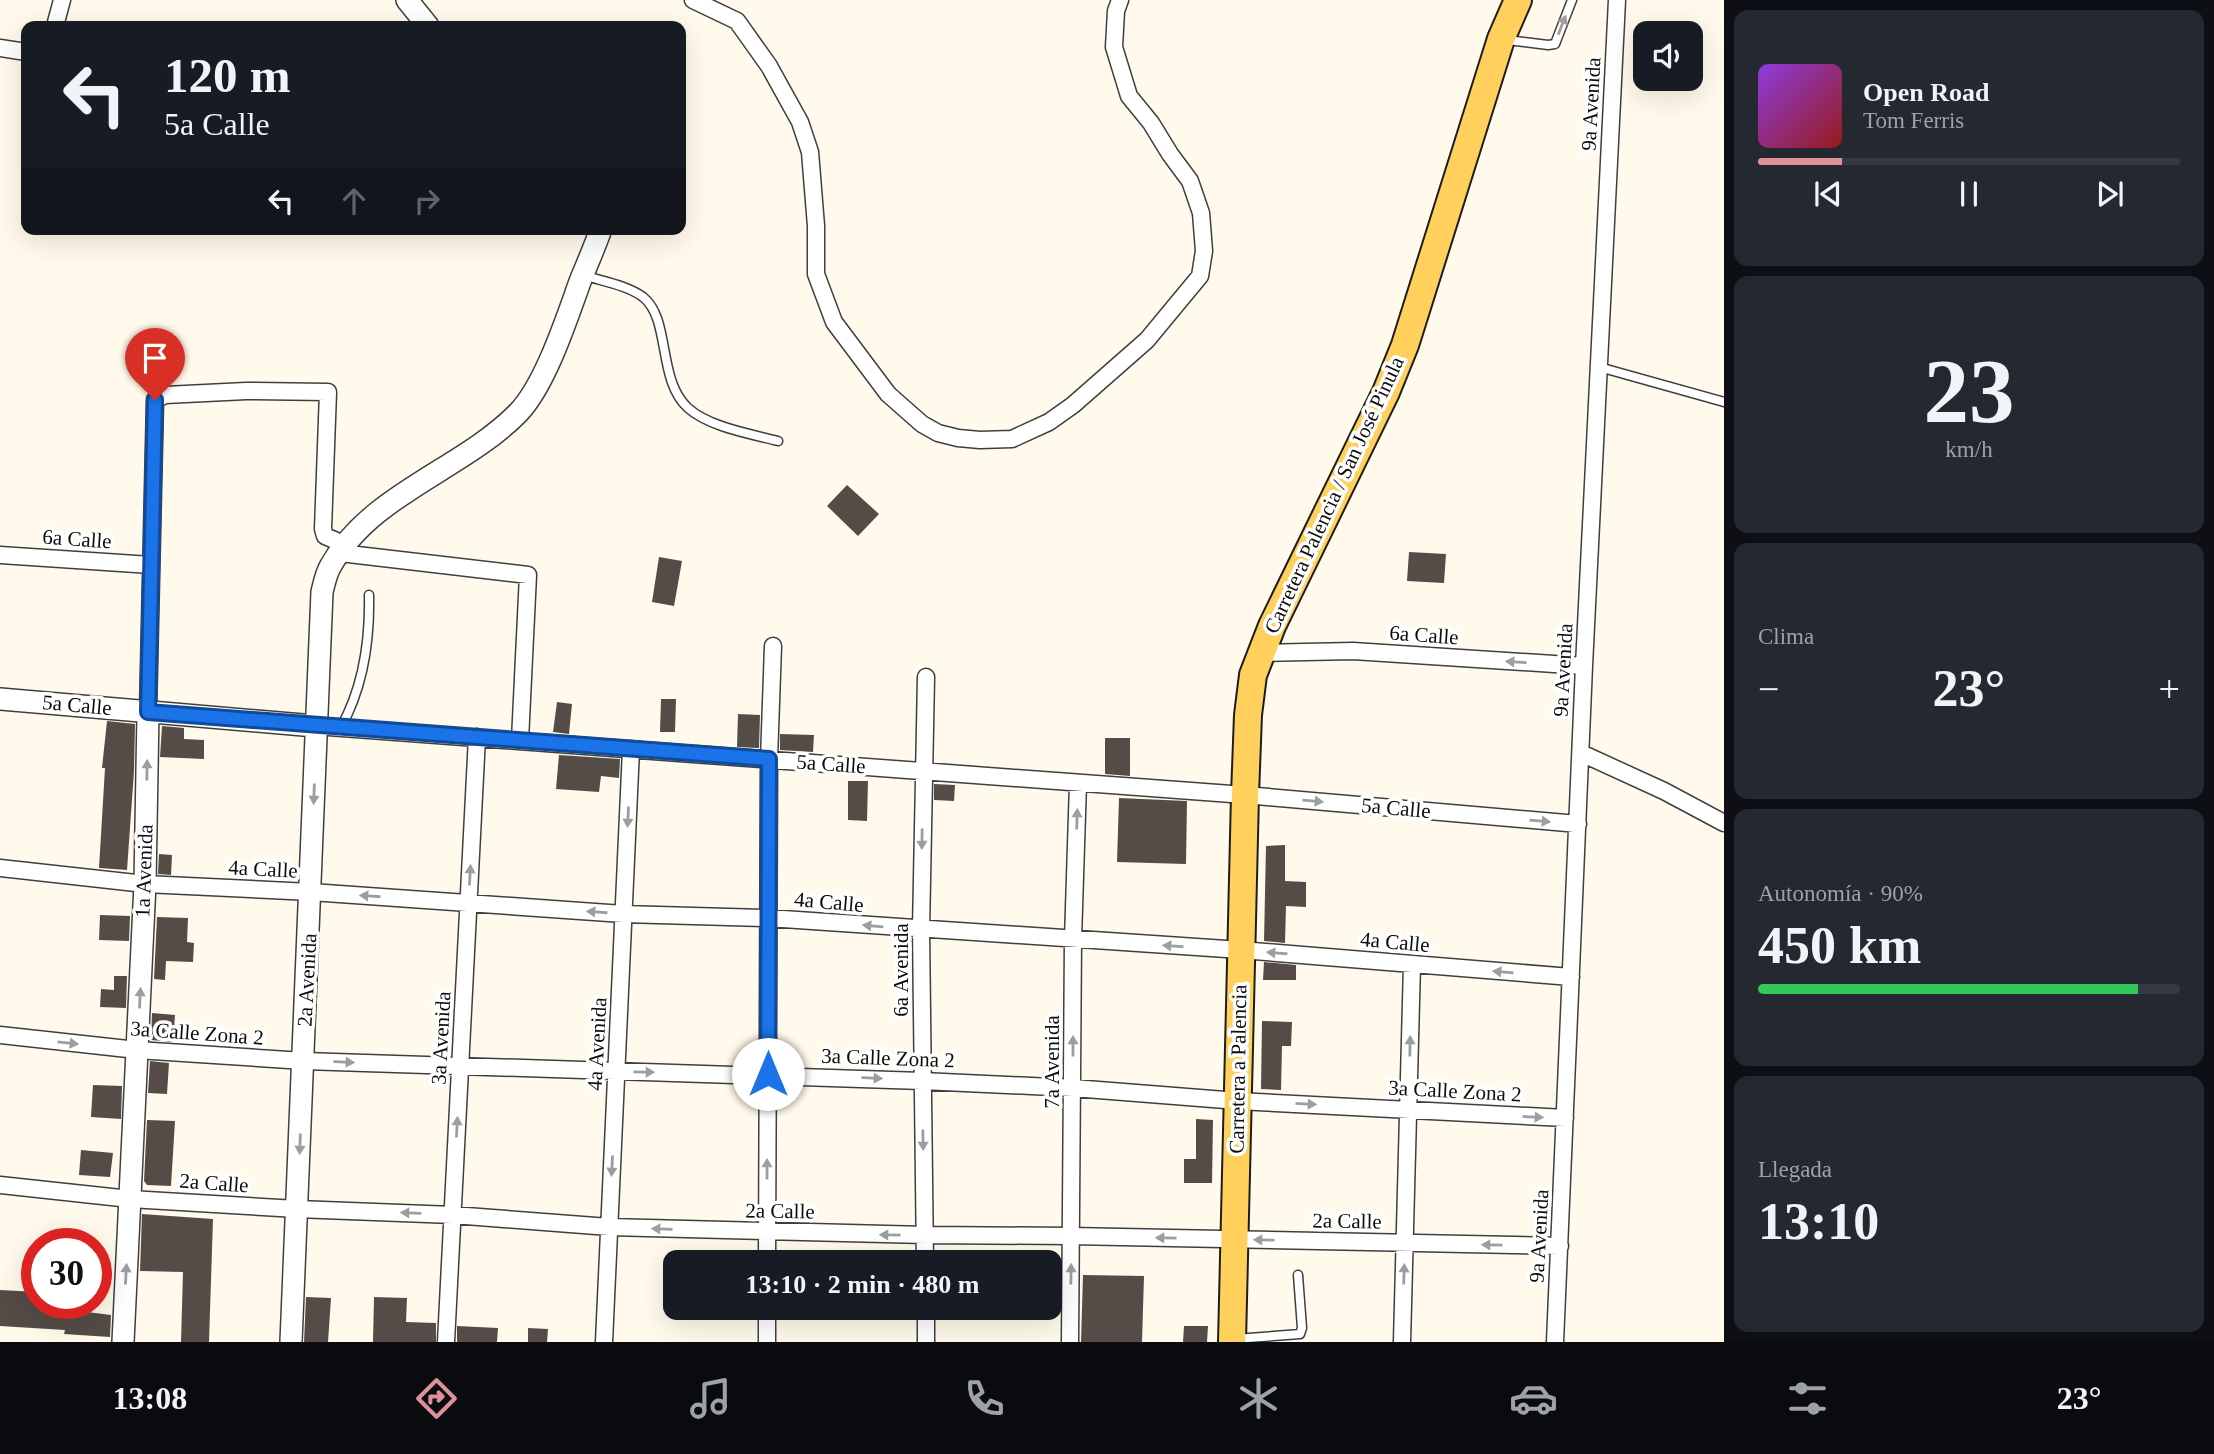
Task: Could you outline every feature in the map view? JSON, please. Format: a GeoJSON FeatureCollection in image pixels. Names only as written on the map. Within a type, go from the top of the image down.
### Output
{"type":"FeatureCollection","features":[{"type":"Feature","properties":{"kind":"main road","name":"Carretera Palencia / San José Pinula"},"geometry":{"type":"LineString","coordinates":[[1245,795],[1248,715],[1253,676],[1278,614],[1386,392],[1405,345],[1500,39],[1518,0]]}},
{"type":"Feature","properties":{"kind":"main road","name":"Carretera a Palencia"},"geometry":{"type":"LineString","coordinates":[[1232,1341],[1245,795]]}},
{"type":"Feature","properties":{"kind":"street"},"geometry":{"type":"LineString","coordinates":[[56,21],[62,0]]}},
{"type":"Feature","properties":{"kind":"street"},"geometry":{"type":"LineString","coordinates":[[407,0],[424,21]]}},
{"type":"Feature","properties":{"kind":"street"},"geometry":{"type":"LineString","coordinates":[[693,0],[737,21],[769,66],[800,122],[810,152],[816,226],[816,274],[834,322],[888,394],[922,424],[938,433],[980,440],[1012,439],[1049,422],[1073,405],[1147,340],[1200,276],[1203,251],[1201,213],[1191,181],[1129,96],[1114,47],[1116,11],[1120,0]]}},
{"type":"Feature","properties":{"kind":"street","name":"9a Avenida"},"geometry":{"type":"LineString","coordinates":[[1555,1342],[1584,666],[1617,0]]}},
{"type":"Feature","properties":{"kind":"street"},"geometry":{"type":"LineString","coordinates":[[0,48],[21,51]]}},
{"type":"Feature","properties":{"kind":"street","name":"2a Avenida"},"geometry":{"type":"LineString","coordinates":[[291,1342],[322,592],[329,568],[376,514],[501,428],[520,411],[538,384],[599,235]]}},
{"type":"Feature","properties":{"kind":"street","name":"1a Avenida"},"geometry":{"type":"LineString","coordinates":[[123,1342],[145,884],[155,400],[165,395],[219,392],[328,392],[323,529],[325,536],[343,549]]}},
{"type":"Feature","properties":{"kind":"street"},"geometry":{"type":"LineString","coordinates":[[343,549],[528,575],[520,740]]}},
{"type":"Feature","properties":{"kind":"street","name":"6a Calle"},"geometry":{"type":"LineString","coordinates":[[0,555],[150,565]]}},
{"type":"Feature","properties":{"kind":"street"},"geometry":{"type":"LineString","coordinates":[[767,1250],[769,759],[773,646]]}},
{"type":"Feature","properties":{"kind":"street","name":"6a Calle"},"geometry":{"type":"LineString","coordinates":[[1261,653],[1353,651],[1584,666]]}},
{"type":"Feature","properties":{"kind":"street","name":"6a Avenida"},"geometry":{"type":"LineString","coordinates":[[925,1250],[922,930],[926,677]]}},
{"type":"Feature","properties":{"kind":"street","name":"5a Calle"},"geometry":{"type":"LineString","coordinates":[[0,699],[316,726],[1245,795],[1578,824]]}},
{"type":"Feature","properties":{"kind":"street","name":"3a Avenida"},"geometry":{"type":"LineString","coordinates":[[446,1342],[477,737]]}},
{"type":"Feature","properties":{"kind":"street","name":"4a Avenida"},"geometry":{"type":"LineString","coordinates":[[604,1342],[631,749]]}},
{"type":"Feature","properties":{"kind":"street"},"geometry":{"type":"LineString","coordinates":[[1581,753],[1664,791],[1724,823]]}},
{"type":"Feature","properties":{"kind":"street","name":"7a Avenida"},"geometry":{"type":"LineString","coordinates":[[1070,1342],[1073,939],[1078,783]]}},
{"type":"Feature","properties":{"kind":"street","name":"4a Calle"},"geometry":{"type":"LineString","coordinates":[[0,868],[145,884],[311,892],[623,914],[768,918],[1241,950],[1571,977]]}},
{"type":"Feature","properties":{"kind":"street"},"geometry":{"type":"LineString","coordinates":[[1402,1342],[1412,964]]}},
{"type":"Feature","properties":{"kind":"street","name":"3a Calle Zona 2"},"geometry":{"type":"LineString","coordinates":[[0,1035],[137,1050],[303,1061],[768,1074],[1073,1088],[1238,1101],[1565,1118]]}},
{"type":"Feature","properties":{"kind":"street","name":"2a Calle"},"geometry":{"type":"LineString","coordinates":[[0,1185],[130,1199],[453,1215],[609,1227],[1560,1246]]}},
{"type":"Feature","properties":{"kind":"street"},"geometry":{"type":"LineString","coordinates":[[767,1320],[767,1342]]}},
{"type":"Feature","properties":{"kind":"street"},"geometry":{"type":"LineString","coordinates":[[926,1320],[926,1342]]}},
{"type":"Feature","properties":{"kind":"lane"},"geometry":{"type":"LineString","coordinates":[[1500,39],[1555,44],[1572,0]]}},
{"type":"Feature","properties":{"kind":"lane"},"geometry":{"type":"LineString","coordinates":[[583,275],[641,295],[651,304],[673,390],[688,408],[702,418],[778,441]]}},
{"type":"Feature","properties":{"kind":"lane"},"geometry":{"type":"LineString","coordinates":[[1599,367],[1724,402]]}},
{"type":"Feature","properties":{"kind":"lane"},"geometry":{"type":"LineString","coordinates":[[341,727],[365,664],[369,595]]}},
{"type":"Feature","properties":{"kind":"lane"},"geometry":{"type":"LineString","coordinates":[[1232,1341],[1300,1334],[1302,1330],[1298,1275]]}},
{"type":"Feature","properties":{"kind":"building"},"geometry":{"type":"Polygon","coordinates":[[[847,485],[879,514],[858,536],[827,506],[847,485]]]}},
{"type":"Feature","properties":{"kind":"building"},"geometry":{"type":"Polygon","coordinates":[[[1409,552],[1446,554],[1444,583],[1407,581],[1409,552]]]}},
{"type":"Feature","properties":{"kind":"building"},"geometry":{"type":"Polygon","coordinates":[[[659,557],[682,561],[674,606],[652,602],[659,557]]]}},
{"type":"Feature","properties":{"kind":"building"},"geometry":{"type":"Polygon","coordinates":[[[661,699],[676,699],[675,732],[660,732],[661,699]]]}},
{"type":"Feature","properties":{"kind":"building"},"geometry":{"type":"Polygon","coordinates":[[[557,702],[572,704],[569,734],[553,732],[557,702]]]}},
{"type":"Feature","properties":{"kind":"building"},"geometry":{"type":"Polygon","coordinates":[[[738,714],[760,715],[759,748],[737,747],[738,714]]]}},
{"type":"Feature","properties":{"kind":"building"},"geometry":{"type":"Polygon","coordinates":[[[107,721],[135,724],[127,870],[99,868],[105,768],[102,768],[107,721]]]}},
{"type":"Feature","properties":{"kind":"building"},"geometry":{"type":"Polygon","coordinates":[[[162,726],[184,728],[184,739],[204,740],[204,759],[160,757],[162,726]]]}},
{"type":"Feature","properties":{"kind":"building"},"geometry":{"type":"Polygon","coordinates":[[[780,734],[814,735],[813,752],[780,750],[780,734]]]}},
{"type":"Feature","properties":{"kind":"building"},"geometry":{"type":"Polygon","coordinates":[[[1105,738],[1130,738],[1130,776],[1105,774],[1105,738]]]}},
{"type":"Feature","properties":{"kind":"building"},"geometry":{"type":"Polygon","coordinates":[[[559,755],[620,759],[619,778],[601,776],[599,792],[556,789],[559,755]]]}},
{"type":"Feature","properties":{"kind":"building"},"geometry":{"type":"Polygon","coordinates":[[[848,781],[868,781],[867,821],[848,820],[848,781]]]}},
{"type":"Feature","properties":{"kind":"building"},"geometry":{"type":"Polygon","coordinates":[[[934,784],[955,785],[954,801],[934,800],[934,784]]]}},
{"type":"Feature","properties":{"kind":"building"},"geometry":{"type":"Polygon","coordinates":[[[1119,798],[1187,801],[1186,864],[1117,862],[1119,798]]]}},
{"type":"Feature","properties":{"kind":"building"},"geometry":{"type":"Polygon","coordinates":[[[1285,845],[1285,881],[1306,882],[1306,907],[1286,906],[1285,943],[1264,941],[1266,846],[1285,845]]]}},
{"type":"Feature","properties":{"kind":"building"},"geometry":{"type":"Polygon","coordinates":[[[159,854],[172,855],[171,875],[158,874],[159,854]]]}},
{"type":"Feature","properties":{"kind":"building"},"geometry":{"type":"Polygon","coordinates":[[[100,915],[130,916],[129,941],[99,940],[100,915]]]}},
{"type":"Feature","properties":{"kind":"building"},"geometry":{"type":"Polygon","coordinates":[[[157,917],[188,918],[187,942],[194,943],[193,962],[166,961],[165,980],[154,979],[157,917]]]}},
{"type":"Feature","properties":{"kind":"building"},"geometry":{"type":"Polygon","coordinates":[[[1264,962],[1296,965],[1296,980],[1263,980],[1264,962]]]}},
{"type":"Feature","properties":{"kind":"building"},"geometry":{"type":"Polygon","coordinates":[[[114,976],[127,976],[126,1008],[100,1007],[101,989],[114,990],[114,976]]]}},
{"type":"Feature","properties":{"kind":"building"},"geometry":{"type":"Polygon","coordinates":[[[152,1013],[175,1015],[173,1042],[151,1040],[152,1013]]]}},
{"type":"Feature","properties":{"kind":"building"},"geometry":{"type":"Polygon","coordinates":[[[1262,1021],[1292,1022],[1291,1046],[1282,1046],[1281,1090],[1261,1089],[1262,1021]]]}},
{"type":"Feature","properties":{"kind":"building"},"geometry":{"type":"Polygon","coordinates":[[[150,1061],[169,1063],[167,1094],[148,1093],[150,1061]]]}},
{"type":"Feature","properties":{"kind":"building"},"geometry":{"type":"Polygon","coordinates":[[[93,1085],[122,1086],[121,1119],[91,1117],[93,1085]]]}},
{"type":"Feature","properties":{"kind":"building"},"geometry":{"type":"Polygon","coordinates":[[[1196,1119],[1213,1120],[1212,1183],[1184,1183],[1184,1159],[1196,1159],[1196,1119]]]}},
{"type":"Feature","properties":{"kind":"building"},"geometry":{"type":"Polygon","coordinates":[[[147,1120],[175,1121],[171,1186],[147,1185],[144,1181],[147,1120]]]}},
{"type":"Feature","properties":{"kind":"building"},"geometry":{"type":"Polygon","coordinates":[[[81,1150],[113,1153],[110,1177],[79,1175],[81,1150]]]}},
{"type":"Feature","properties":{"kind":"building"},"geometry":{"type":"Polygon","coordinates":[[[142,1214],[213,1219],[209,1342],[181,1342],[183,1272],[140,1271],[142,1214]]]}},
{"type":"Feature","properties":{"kind":"building"},"geometry":{"type":"Polygon","coordinates":[[[1083,1275],[1144,1276],[1142,1342],[1081,1342],[1083,1275]]]}},
{"type":"Feature","properties":{"kind":"building"},"geometry":{"type":"Polygon","coordinates":[[[0,1290],[21,1291],[21,1319],[111,1319],[110,1337],[64,1334],[65,1330],[0,1326],[0,1290]]]}},
{"type":"Feature","properties":{"kind":"building"},"geometry":{"type":"Polygon","coordinates":[[[306,1297],[331,1298],[328,1342],[304,1342],[306,1297]]]}},
{"type":"Feature","properties":{"kind":"building"},"geometry":{"type":"Polygon","coordinates":[[[374,1297],[407,1298],[406,1322],[436,1323],[436,1342],[373,1342],[374,1297]]]}},
{"type":"Feature","properties":{"kind":"building"},"geometry":{"type":"Polygon","coordinates":[[[457,1326],[498,1328],[497,1342],[457,1342],[457,1326]]]}},
{"type":"Feature","properties":{"kind":"building"},"geometry":{"type":"Polygon","coordinates":[[[1184,1326],[1208,1326],[1207,1342],[1183,1342],[1184,1326]]]}},
{"type":"Feature","properties":{"kind":"building"},"geometry":{"type":"Polygon","coordinates":[[[528,1328],[548,1329],[547,1342],[528,1342],[528,1328]]]}},
{"type":"Feature","properties":{"kind":"route"},"geometry":{"type":"LineString","coordinates":[[155,400],[148,712],[769,759],[768,1074]]}}]}
